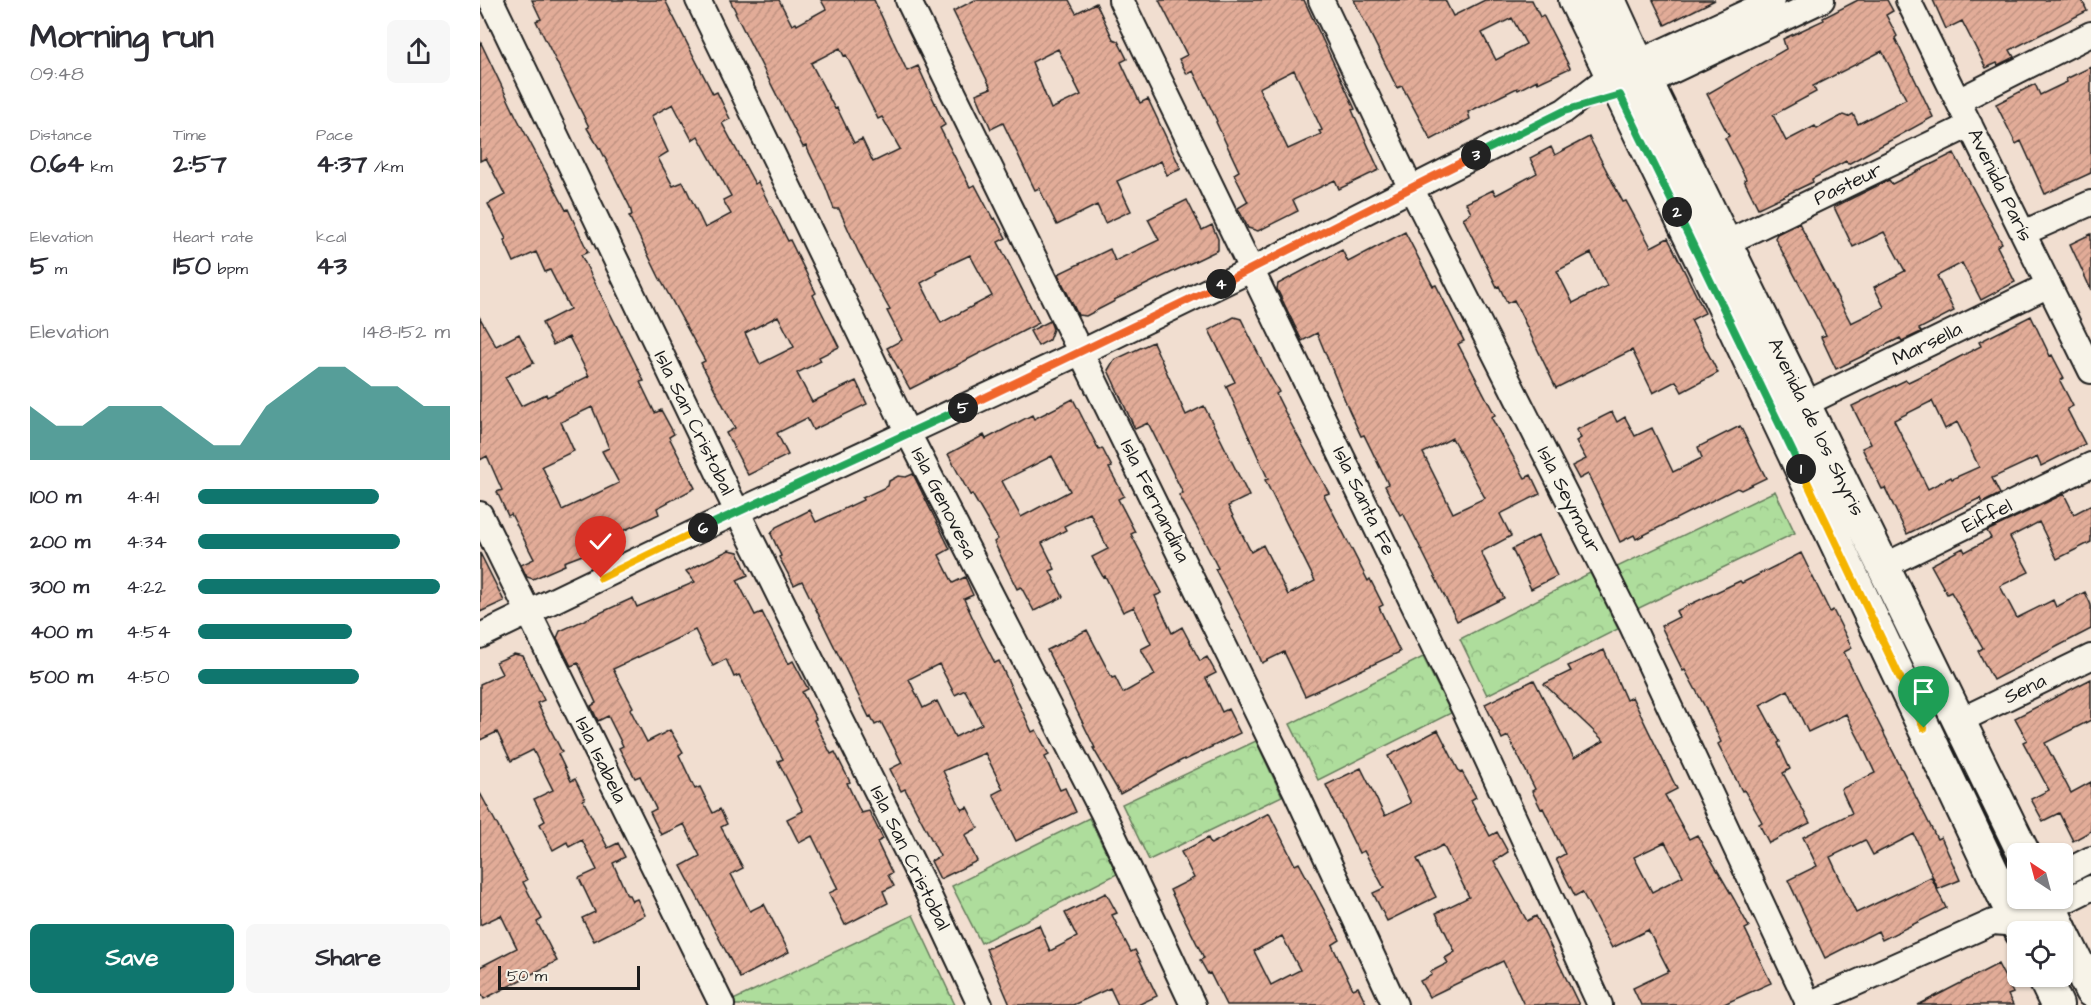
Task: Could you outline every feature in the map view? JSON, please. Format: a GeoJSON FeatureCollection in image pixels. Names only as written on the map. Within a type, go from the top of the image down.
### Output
{"type":"FeatureCollection","features":[{"type":"Feature","properties":{"kind":"main road","name":"Avenida de los Shyris"},"geometry":{"type":"LineString","coordinates":[[1575,0],[1629,79],[1726,243],[2019,843]]}},
{"type":"Feature","properties":{"kind":"main road","name":"Avenida de los Shyris"},"geometry":{"type":"LineString","coordinates":[[1609,0],[1629,79],[1843,555],[2011,915]]}},
{"type":"Feature","properties":{"kind":"main road"},"geometry":{"type":"LineString","coordinates":[[2055,918],[2091,991]]}},
{"type":"Feature","properties":{"kind":"main road"},"geometry":{"type":"LineString","coordinates":[[2049,987],[2058,1005]]}},
{"type":"Feature","properties":{"kind":"street","name":"Isla San Cristobal"},"geometry":{"type":"LineString","coordinates":[[491,0],[738,512],[929,896],[980,1005]]}},
{"type":"Feature","properties":{"kind":"street","name":"Isla Genovesa"},"geometry":{"type":"LineString","coordinates":[[698,0],[908,434],[1102,811],[1193,1005]]}},
{"type":"Feature","properties":{"kind":"street","name":"Isla Fernandina"},"geometry":{"type":"LineString","coordinates":[[908,0],[1291,780],[1395,1005]]}},
{"type":"Feature","properties":{"kind":"street","name":"Isla Santa Fe"},"geometry":{"type":"LineString","coordinates":[[1121,0],[1464,709],[1600,1005]]}},
{"type":"Feature","properties":{"kind":"street","name":"Isla Seymour"},"geometry":{"type":"LineString","coordinates":[[1321,0],[1411,188],[1631,624],[1808,1005]]}},
{"type":"Feature","properties":{"kind":"street"},"geometry":{"type":"LineString","coordinates":[[480,636],[738,512],[1082,352],[1252,269],[1629,79],[1773,0]]}},
{"type":"Feature","properties":{"kind":"street"},"geometry":{"type":"LineString","coordinates":[[1629,79],[1822,0]]}},
{"type":"Feature","properties":{"kind":"street","name":"Avenida París"},"geometry":{"type":"LineString","coordinates":[[1908,0],[2091,369]]}},
{"type":"Feature","properties":{"kind":"street"},"geometry":{"type":"LineString","coordinates":[[1958,100],[2091,34]]}},
{"type":"Feature","properties":{"kind":"street","name":"Pasteur"},"geometry":{"type":"LineString","coordinates":[[1726,243],[1970,125]]}},
{"type":"Feature","properties":{"kind":"street"},"geometry":{"type":"LineString","coordinates":[[2023,233],[2091,203]]}},
{"type":"Feature","properties":{"kind":"street","name":"Marsella"},"geometry":{"type":"LineString","coordinates":[[1805,404],[2049,285]]}},
{"type":"Feature","properties":{"kind":"street","name":"Eiffel"},"geometry":{"type":"LineString","coordinates":[[1884,566],[2091,465]]}},
{"type":"Feature","properties":{"kind":"street","name":"Isla Isabela"},"geometry":{"type":"LineString","coordinates":[[480,514],[722,1005]]}},
{"type":"Feature","properties":{"kind":"street","name":"Sena"},"geometry":{"type":"LineString","coordinates":[[1959,721],[2091,657]]}},
{"type":"Feature","properties":{"kind":"street"},"geometry":{"type":"LineString","coordinates":[[2073,868],[2091,859]]}},
{"type":"Feature","properties":{"kind":"street"},"geometry":{"type":"LineString","coordinates":[[1808,1005],[2011,915],[2055,918],[2091,888]]}},
{"type":"Feature","properties":{"kind":"green space"},"geometry":{"type":"Polygon","coordinates":[[[1775,491],[1795,533],[1637,609],[1617,567],[1775,491]]]}},
{"type":"Feature","properties":{"kind":"green space"},"geometry":{"type":"Polygon","coordinates":[[[1590,573],[1618,629],[1487,695],[1460,639],[1590,573]]]}},
{"type":"Feature","properties":{"kind":"green space"},"geometry":{"type":"Polygon","coordinates":[[[1423,657],[1451,713],[1318,780],[1290,724],[1423,657]]]}},
{"type":"Feature","properties":{"kind":"green space"},"geometry":{"type":"Polygon","coordinates":[[[1256,741],[1282,796],[1149,860],[1122,804],[1256,741]]]}},
{"type":"Feature","properties":{"kind":"green space"},"geometry":{"type":"Polygon","coordinates":[[[1089,818],[1117,874],[981,943],[952,886],[1089,818]]]}},
{"type":"Feature","properties":{"kind":"green space"},"geometry":{"type":"Polygon","coordinates":[[[913,915],[955,1005],[731,1005],[729,1002],[913,915]]]}},
{"type":"Feature","properties":{"kind":"building"},"geometry":{"type":"Polygon","coordinates":[[[532,0],[665,0],[713,94],[717,92],[730,119],[722,123],[755,184],[758,182],[788,241],[790,240],[816,293],[813,295],[839,347],[819,357],[821,361],[797,373],[812,402],[856,381],[867,404],[813,430],[807,418],[777,433],[788,455],[748,475],[726,433],[735,428],[701,363],[705,361],[629,216],[632,215],[630,207],[600,148],[587,128],[589,127],[536,21],[541,19],[532,0]],[[673,104],[651,116],[668,152],[658,158],[673,186],[683,182],[705,228],[731,214],[723,200],[731,196],[698,136],[692,140],[673,104]],[[778,316],[745,333],[760,364],[794,347],[778,316]]]}},
{"type":"Feature","properties":{"kind":"building"},"geometry":{"type":"Polygon","coordinates":[[[730,0],[779,0],[792,25],[796,23],[797,25],[826,9],[821,0],[874,0],[907,71],[918,66],[945,125],[940,128],[970,187],[975,185],[1006,238],[998,242],[1039,323],[910,389],[887,348],[902,340],[887,311],[890,310],[858,251],[839,209],[834,209],[806,146],[803,147],[730,0]],[[840,48],[811,63],[854,143],[862,139],[873,162],[900,149],[882,117],[878,119],[846,55],[844,56],[840,48]],[[970,255],[936,271],[937,274],[921,283],[941,323],[992,296],[970,255]]]}},
{"type":"Feature","properties":{"kind":"building"},"geometry":{"type":"Polygon","coordinates":[[[975,0],[1069,0],[1076,13],[1096,3],[1113,39],[1118,41],[1127,59],[1121,62],[1140,103],[1148,99],[1181,169],[1167,175],[1161,161],[1117,181],[1131,211],[1105,223],[1097,205],[1057,225],[1039,188],[1035,190],[1003,123],[991,129],[976,94],[991,88],[953,11],[975,0]],[[1058,49],[1032,62],[1051,109],[1081,95],[1058,49]]]}},
{"type":"Feature","properties":{"kind":"building"},"geometry":{"type":"Polygon","coordinates":[[[1159,0],[1304,0],[1355,109],[1352,110],[1379,170],[1339,189],[1335,180],[1293,200],[1298,211],[1258,231],[1248,228],[1238,208],[1248,202],[1234,174],[1239,171],[1193,71],[1187,74],[1179,59],[1187,55],[1159,0]],[[1294,70],[1259,88],[1288,149],[1321,134],[1319,131],[1322,130],[1294,70]]]}},
{"type":"Feature","properties":{"kind":"building"},"geometry":{"type":"Polygon","coordinates":[[[1354,0],[1445,0],[1453,16],[1485,0],[1532,0],[1540,17],[1543,15],[1570,68],[1538,83],[1537,80],[1518,90],[1517,88],[1468,112],[1470,119],[1431,140],[1402,86],[1397,88],[1354,0]],[[1512,18],[1482,33],[1496,60],[1526,44],[1512,18]]]}},
{"type":"Feature","properties":{"kind":"building"},"geometry":{"type":"Polygon","coordinates":[[[1653,0],[1715,0],[1665,25],[1653,0]]]}},
{"type":"Feature","properties":{"kind":"building"},"geometry":{"type":"Polygon","coordinates":[[[1858,0],[1887,0],[1893,11],[1886,15],[1897,36],[1895,38],[1933,117],[1848,164],[1846,161],[1812,179],[1813,182],[1758,208],[1725,138],[1729,136],[1707,94],[1786,49],[1783,39],[1824,20],[1823,18],[1858,0]],[[1882,51],[1813,86],[1816,92],[1773,115],[1786,141],[1815,126],[1817,129],[1843,115],[1848,117],[1853,114],[1858,124],[1906,99],[1882,51]]]}},
{"type":"Feature","properties":{"kind":"building"},"geometry":{"type":"Polygon","coordinates":[[[1933,0],[2082,0],[2087,11],[2010,50],[2014,57],[1986,68],[1962,21],[1946,29],[1933,0]]]}},
{"type":"Feature","properties":{"kind":"building"},"geometry":{"type":"Polygon","coordinates":[[[480,41],[516,116],[566,210],[568,209],[588,252],[581,255],[644,381],[640,382],[655,413],[661,410],[674,434],[669,437],[695,488],[657,508],[659,514],[614,535],[616,538],[585,554],[564,562],[565,565],[533,579],[527,577],[521,565],[534,559],[511,514],[508,516],[497,492],[502,490],[487,456],[480,460],[480,318],[496,346],[519,334],[534,363],[505,377],[521,406],[546,394],[547,397],[589,376],[569,337],[553,345],[542,323],[570,309],[550,270],[545,272],[536,252],[514,262],[504,240],[506,239],[488,204],[505,195],[486,158],[480,161],[480,41]],[[592,407],[561,422],[574,451],[542,466],[562,510],[619,483],[602,451],[609,448],[592,407]]]}},
{"type":"Feature","properties":{"kind":"building"},"geometry":{"type":"Polygon","coordinates":[[[2091,67],[2091,173],[2045,194],[2021,141],[2016,144],[1996,104],[2035,84],[2040,95],[2091,67]]]}},
{"type":"Feature","properties":{"kind":"building"},"geometry":{"type":"Polygon","coordinates":[[[1589,137],[1623,202],[1626,201],[1651,247],[1668,238],[1705,313],[1691,320],[1718,373],[1682,392],[1676,381],[1653,393],[1632,350],[1556,388],[1514,300],[1507,303],[1499,286],[1497,287],[1463,218],[1471,213],[1466,203],[1493,190],[1496,195],[1537,173],[1530,158],[1551,147],[1555,155],[1589,137]],[[1591,253],[1557,271],[1573,303],[1607,286],[1591,253]]]}},
{"type":"Feature","properties":{"kind":"building"},"geometry":{"type":"Polygon","coordinates":[[[1954,153],[2002,243],[1997,246],[2015,282],[1981,300],[1962,263],[1937,276],[1954,311],[1919,329],[1921,332],[1902,341],[1900,338],[1836,369],[1821,337],[1826,335],[1775,238],[1777,234],[1799,223],[1851,323],[1884,307],[1874,287],[1905,271],[1884,232],[1853,247],[1834,207],[1889,180],[1892,184],[1954,153]]]}},
{"type":"Feature","properties":{"kind":"building"},"geometry":{"type":"Polygon","coordinates":[[[1187,200],[1202,230],[1212,225],[1218,239],[1218,250],[1086,316],[1078,315],[1058,274],[1110,249],[1115,261],[1159,240],[1148,219],[1187,200]]]}},
{"type":"Feature","properties":{"kind":"building"},"geometry":{"type":"Polygon","coordinates":[[[1405,232],[1433,286],[1436,285],[1464,341],[1458,344],[1495,415],[1491,417],[1525,478],[1531,475],[1540,494],[1500,514],[1511,536],[1481,552],[1504,598],[1457,621],[1403,513],[1400,515],[1385,486],[1388,484],[1364,435],[1361,436],[1317,333],[1302,341],[1277,289],[1278,284],[1342,250],[1348,262],[1405,232]],[[1452,438],[1423,453],[1453,513],[1485,498],[1452,438]]]}},
{"type":"Feature","properties":{"kind":"building"},"geometry":{"type":"Polygon","coordinates":[[[2091,234],[2091,290],[2070,244],[2091,234]]]}},
{"type":"Feature","properties":{"kind":"building"},"geometry":{"type":"Polygon","coordinates":[[[2031,316],[2050,356],[2052,355],[2064,378],[2060,381],[2073,406],[2067,409],[2085,444],[2041,466],[2037,457],[1992,478],[2000,494],[1982,503],[1980,498],[1907,534],[1885,488],[1882,489],[1862,448],[1871,444],[1852,406],[1946,364],[1981,346],[1979,342],[2031,316]],[[1932,401],[1894,420],[1928,489],[1951,477],[1952,479],[1979,467],[1957,422],[1945,429],[1932,401]]]}},
{"type":"Feature","properties":{"kind":"building"},"geometry":{"type":"Polygon","coordinates":[[[1234,317],[1241,319],[1279,392],[1276,394],[1329,493],[1324,495],[1368,581],[1370,579],[1383,605],[1379,607],[1400,652],[1305,696],[1284,652],[1262,663],[1252,638],[1215,569],[1218,568],[1179,495],[1183,493],[1148,423],[1135,429],[1108,370],[1114,360],[1153,342],[1186,415],[1204,406],[1249,496],[1228,506],[1251,552],[1263,545],[1288,595],[1315,581],[1265,480],[1268,479],[1226,386],[1235,382],[1209,330],[1234,317]]]}},
{"type":"Feature","properties":{"kind":"building"},"geometry":{"type":"Polygon","coordinates":[[[1050,321],[1053,329],[1049,340],[1038,346],[1030,331],[1050,321]]]}},
{"type":"Feature","properties":{"kind":"building"},"geometry":{"type":"Polygon","coordinates":[[[1073,399],[1099,450],[1102,448],[1112,467],[1109,468],[1124,496],[1118,499],[1135,532],[1131,534],[1162,593],[1155,596],[1172,633],[1182,627],[1200,661],[1207,657],[1216,673],[1206,678],[1222,712],[1228,709],[1240,733],[1184,759],[1120,794],[1093,748],[1095,748],[1047,650],[1087,630],[1112,678],[1115,677],[1123,693],[1155,675],[1141,649],[1151,644],[1134,607],[1123,612],[1105,576],[1103,577],[1092,557],[1108,549],[1090,513],[1064,526],[1066,530],[1042,543],[1055,569],[1050,571],[1063,597],[1034,611],[1021,587],[1017,589],[994,542],[998,539],[972,494],[970,495],[948,454],[984,435],[986,439],[1032,415],[1034,419],[1073,399]],[[1052,456],[1002,481],[1021,517],[1070,491],[1052,456]]]}},
{"type":"Feature","properties":{"kind":"building"},"geometry":{"type":"Polygon","coordinates":[[[1612,412],[1617,422],[1625,417],[1635,436],[1652,428],[1673,472],[1702,458],[1698,447],[1740,426],[1766,478],[1741,490],[1737,488],[1636,539],[1634,535],[1620,542],[1588,474],[1579,479],[1572,466],[1586,459],[1576,441],[1581,438],[1576,430],[1612,412]]]}},
{"type":"Feature","properties":{"kind":"building"},"geometry":{"type":"Polygon","coordinates":[[[913,474],[950,549],[939,555],[953,583],[965,577],[973,595],[964,599],[981,636],[995,663],[999,661],[1032,732],[1036,730],[1049,755],[1045,757],[1060,790],[1065,788],[1076,812],[1016,841],[993,794],[1003,789],[985,753],[943,771],[962,810],[967,807],[978,828],[965,835],[977,861],[940,879],[931,861],[940,856],[905,789],[901,791],[890,769],[902,763],[881,722],[875,725],[871,716],[869,717],[802,581],[794,585],[779,557],[781,556],[771,534],[776,527],[810,510],[816,522],[888,486],[889,481],[898,476],[906,477],[913,474]],[[939,664],[909,679],[923,708],[937,701],[955,737],[982,724],[965,690],[955,695],[939,664]]]}},
{"type":"Feature","properties":{"kind":"building"},"geometry":{"type":"Polygon","coordinates":[[[2064,494],[2074,514],[2091,505],[2091,542],[2057,559],[2039,522],[2010,537],[2029,572],[2000,586],[2017,618],[2053,600],[2056,607],[2085,592],[2091,605],[2091,629],[1993,680],[1978,651],[1983,648],[1951,592],[1947,594],[1931,565],[1963,548],[1965,552],[1991,538],[1987,531],[2064,494]]]}},
{"type":"Feature","properties":{"kind":"building"},"geometry":{"type":"Polygon","coordinates":[[[1538,536],[1557,576],[1531,589],[1512,549],[1538,536]]]}},
{"type":"Feature","properties":{"kind":"building"},"geometry":{"type":"Polygon","coordinates":[[[729,550],[738,552],[748,575],[737,580],[755,615],[762,612],[788,664],[793,661],[808,689],[802,692],[831,754],[835,752],[850,782],[847,783],[861,813],[869,811],[883,839],[877,842],[892,873],[888,875],[894,886],[883,891],[888,903],[845,925],[829,893],[838,889],[812,836],[799,843],[787,819],[803,811],[778,761],[783,759],[739,675],[734,677],[726,659],[713,666],[695,630],[613,669],[633,707],[630,709],[647,742],[670,730],[683,752],[679,755],[695,789],[700,787],[713,813],[720,809],[727,824],[721,827],[743,868],[731,874],[750,911],[764,904],[789,952],[740,978],[681,866],[700,856],[684,824],[661,835],[650,812],[656,809],[640,776],[635,778],[619,748],[623,746],[608,716],[598,721],[591,706],[596,703],[578,663],[571,666],[557,638],[560,631],[633,598],[637,607],[695,582],[686,571],[729,550]]]}},
{"type":"Feature","properties":{"kind":"building"},"geometry":{"type":"Polygon","coordinates":[[[480,553],[504,601],[480,612],[480,553]]]}},
{"type":"Feature","properties":{"kind":"building"},"geometry":{"type":"Polygon","coordinates":[[[1801,553],[1830,612],[1833,610],[1852,648],[1844,652],[1868,702],[1937,839],[1941,837],[1960,880],[1938,889],[1914,834],[1873,855],[1865,840],[1830,857],[1856,913],[1931,877],[1946,908],[1882,940],[1878,931],[1825,958],[1788,880],[1817,866],[1803,837],[1852,813],[1841,789],[1875,773],[1860,741],[1846,714],[1808,732],[1788,690],[1760,705],[1780,742],[1778,743],[1790,769],[1783,773],[1810,823],[1769,843],[1759,824],[1762,822],[1744,790],[1742,791],[1718,744],[1721,742],[1705,707],[1685,670],[1683,671],[1661,626],[1679,617],[1676,611],[1740,581],[1742,583],[1801,553]]]}},
{"type":"Feature","properties":{"kind":"building"},"geometry":{"type":"Polygon","coordinates":[[[1604,650],[1626,700],[1632,697],[1677,789],[1665,795],[1689,839],[1697,835],[1734,899],[1749,927],[1745,929],[1771,983],[1722,1005],[1641,1005],[1633,988],[1669,971],[1648,930],[1612,948],[1582,892],[1575,896],[1556,859],[1565,854],[1543,808],[1541,809],[1532,791],[1535,789],[1508,736],[1502,739],[1485,704],[1534,680],[1574,758],[1604,741],[1544,684],[1571,671],[1568,666],[1604,650]],[[1665,842],[1634,857],[1652,892],[1683,876],[1665,842]]]}},
{"type":"Feature","properties":{"kind":"building"},"geometry":{"type":"Polygon","coordinates":[[[514,654],[523,656],[544,700],[537,703],[562,752],[558,754],[571,781],[575,779],[585,799],[583,800],[608,848],[618,843],[625,857],[613,863],[627,895],[632,901],[637,899],[645,915],[594,941],[582,918],[595,912],[579,878],[597,870],[582,840],[569,847],[567,842],[553,850],[540,824],[545,821],[534,799],[553,790],[533,750],[511,761],[497,732],[480,740],[480,684],[502,674],[496,662],[514,654]]]}},
{"type":"Feature","properties":{"kind":"building"},"geometry":{"type":"Polygon","coordinates":[[[2091,679],[2091,720],[2045,743],[2071,793],[2091,782],[2091,831],[2073,841],[2059,813],[2043,821],[2031,799],[2049,790],[2023,742],[2027,740],[2015,718],[2091,679]]]}},
{"type":"Feature","properties":{"kind":"building"},"geometry":{"type":"Polygon","coordinates":[[[1438,730],[1460,773],[1462,772],[1476,797],[1471,800],[1490,836],[1497,832],[1508,852],[1494,861],[1527,921],[1536,916],[1579,1005],[1524,1005],[1503,961],[1429,997],[1420,981],[1432,975],[1430,972],[1448,963],[1445,958],[1455,952],[1436,913],[1469,897],[1443,845],[1417,859],[1436,897],[1387,921],[1373,893],[1384,888],[1364,851],[1359,853],[1326,785],[1361,768],[1385,816],[1411,803],[1388,756],[1438,730]]]}},
{"type":"Feature","properties":{"kind":"building"},"geometry":{"type":"Polygon","coordinates":[[[480,793],[527,880],[523,882],[542,919],[537,922],[557,961],[484,999],[480,991],[480,967],[517,948],[501,915],[480,925],[480,793]]]}},
{"type":"Feature","properties":{"kind":"building"},"geometry":{"type":"Polygon","coordinates":[[[1269,813],[1295,865],[1299,863],[1340,940],[1332,945],[1353,989],[1358,987],[1367,1005],[1226,1005],[1210,973],[1208,974],[1200,960],[1204,958],[1170,890],[1194,878],[1181,852],[1208,838],[1211,844],[1269,813]],[[1282,936],[1254,951],[1271,985],[1300,970],[1282,936]]]}},
{"type":"Feature","properties":{"kind":"building"},"geometry":{"type":"Polygon","coordinates":[[[1106,893],[1117,913],[1112,915],[1131,952],[1135,950],[1157,996],[1138,1005],[1118,1005],[1110,988],[1073,1005],[1010,1005],[986,949],[1039,925],[1050,951],[1077,937],[1065,913],[1106,893]]]}},
{"type":"Feature","properties":{"kind":"building"},"geometry":{"type":"Polygon","coordinates":[[[1998,964],[2007,981],[2007,987],[2010,987],[2013,993],[2008,995],[2013,1005],[1918,1005],[1998,964]]]}},
{"type":"Feature","properties":{"kind":"route"},"geometry":{"type":"LineString","coordinates":[[601,578],[1092,347],[1263,264],[1564,111],[1620,95],[1843,555],[1924,728]]}}]}
